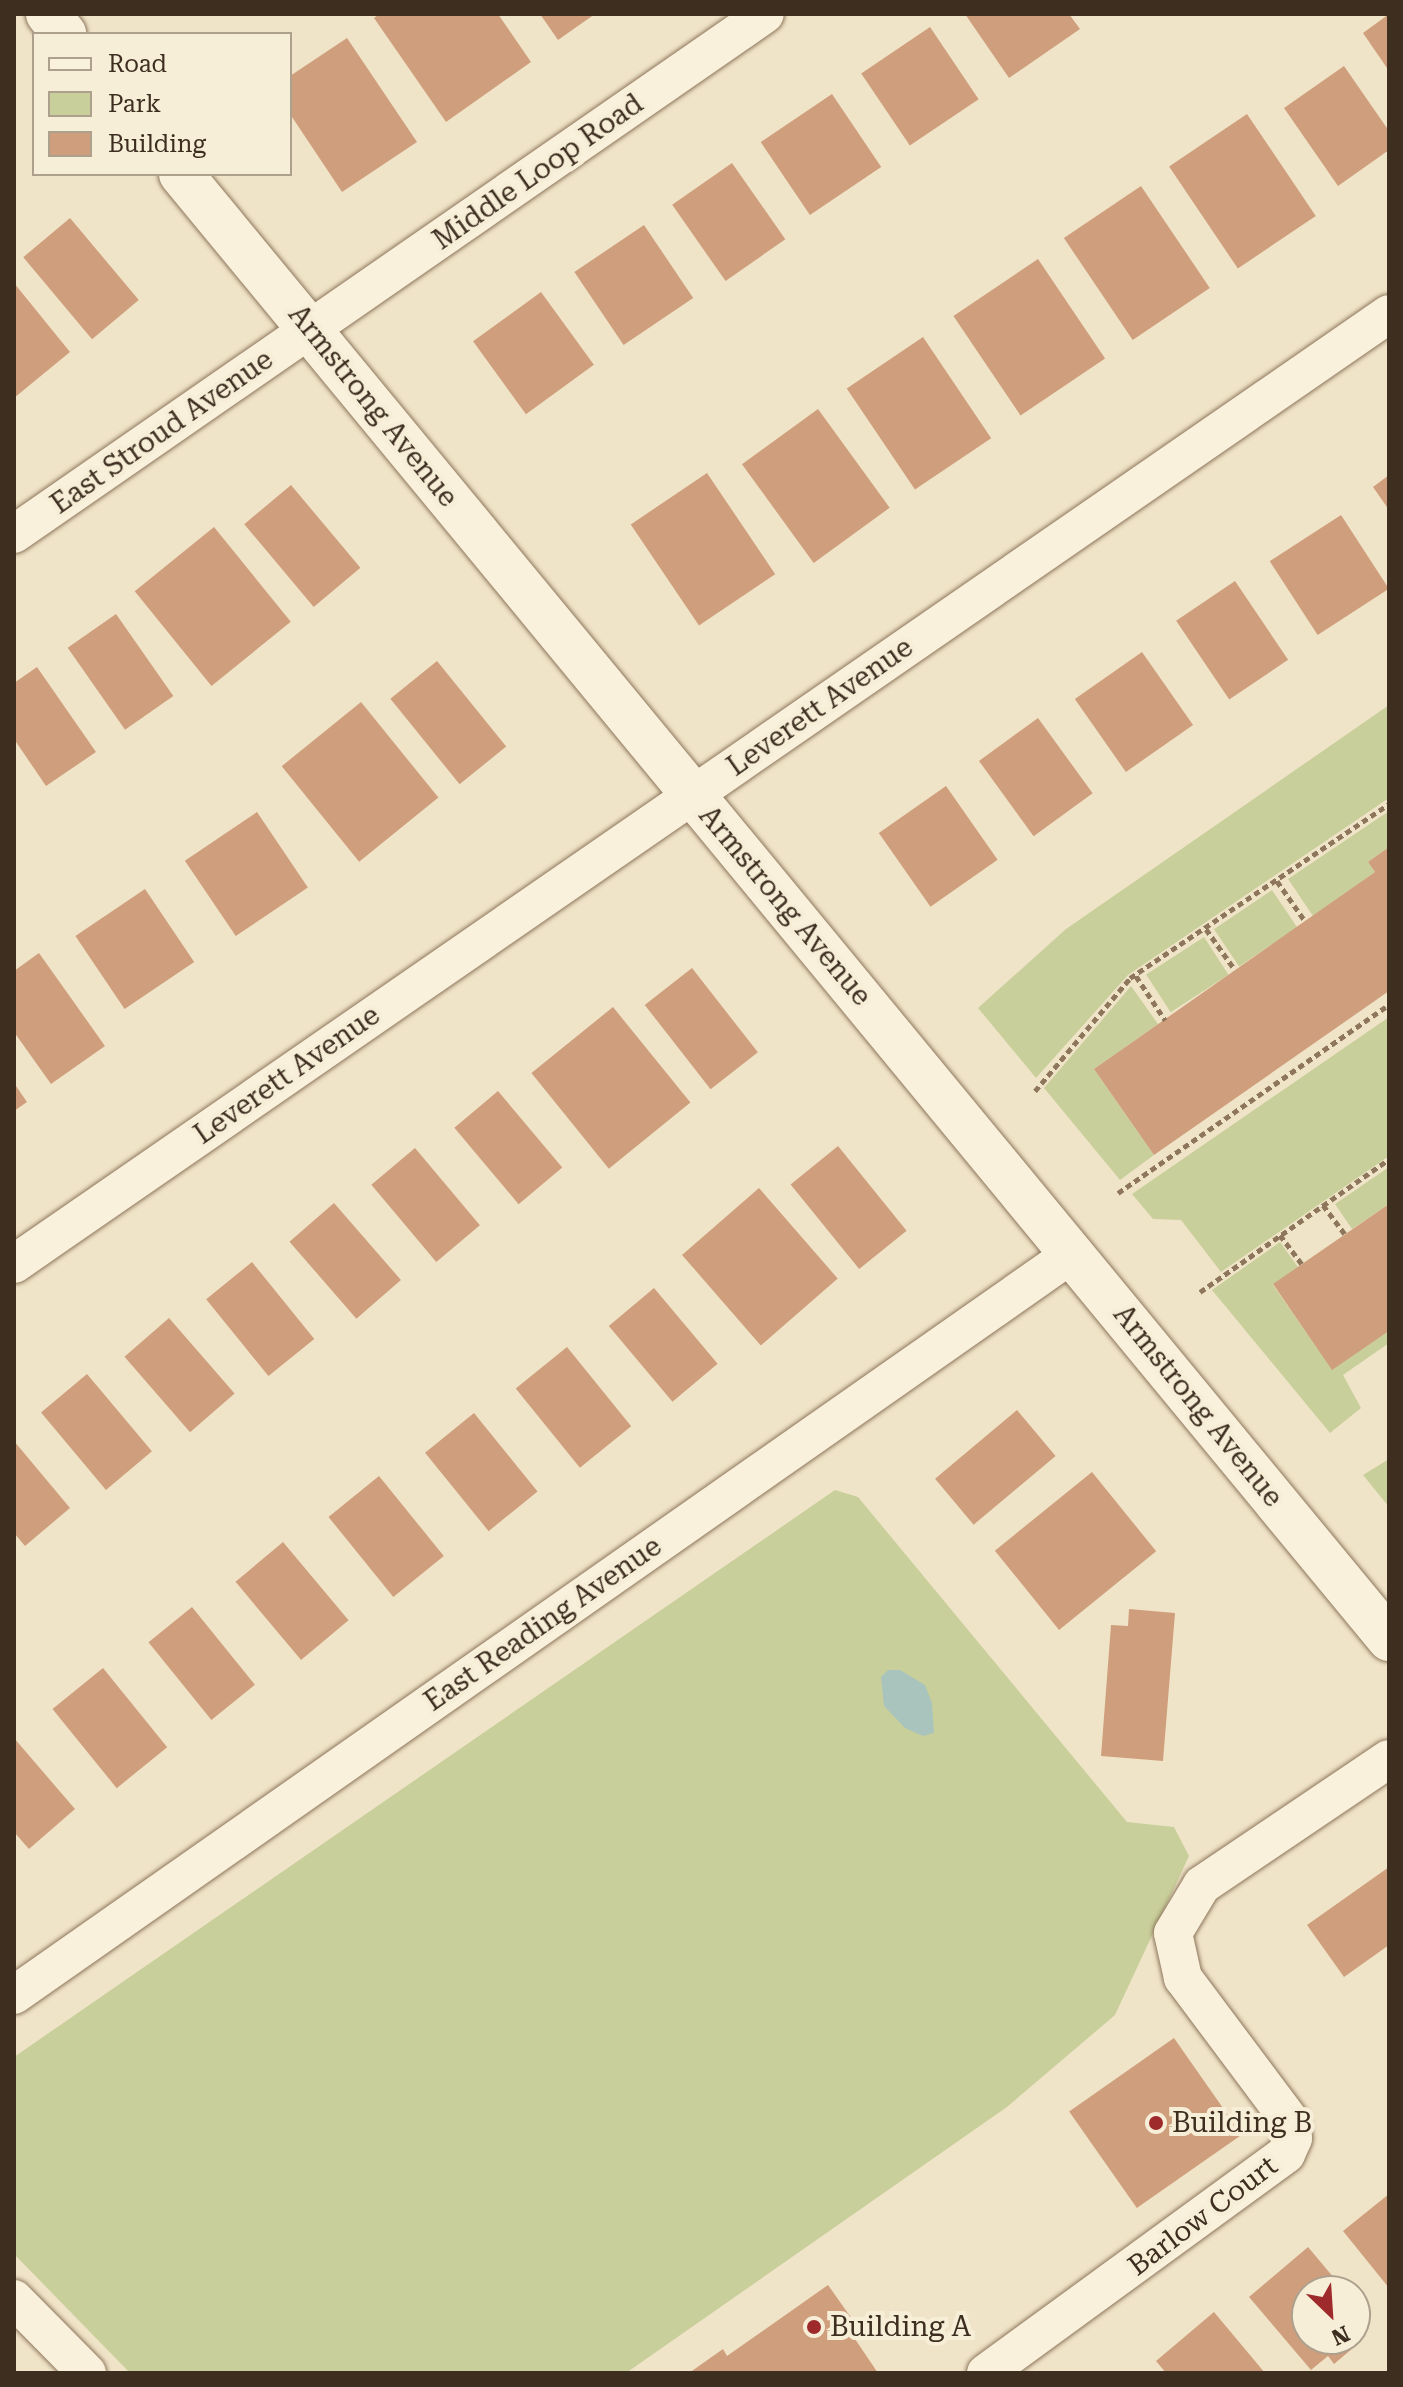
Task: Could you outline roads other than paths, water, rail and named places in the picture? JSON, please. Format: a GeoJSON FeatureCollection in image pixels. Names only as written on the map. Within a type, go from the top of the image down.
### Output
{"type":"FeatureCollection","features":[{"type":"Feature","properties":{"kind":"street"},"geometry":{"type":"LineString","coordinates":[[48,14],[62,32]]}},
{"type":"Feature","properties":{"kind":"street","name":"Middle Loop Road"},"geometry":{"type":"LineString","coordinates":[[311,330],[765,14]]}},
{"type":"Feature","properties":{"kind":"street","name":"Armstrong Avenue"},"geometry":{"type":"LineString","coordinates":[[183,176],[1389,1639]]}},
{"type":"Feature","properties":{"kind":"street","name":"Leverett Avenue"},"geometry":{"type":"LineString","coordinates":[[14,1264],[1389,314]]}},
{"type":"Feature","properties":{"kind":"street","name":"East Stroud Avenue"},"geometry":{"type":"LineString","coordinates":[[14,534],[311,330]]}},
{"type":"Feature","properties":{"kind":"street","name":"East Reading Avenue"},"geometry":{"type":"LineString","coordinates":[[14,1995],[1072,1254]]}},
{"type":"Feature","properties":{"kind":"street","name":"Barlow Court"},"geometry":{"type":"LineString","coordinates":[[986,2373],[1286,2154],[1293,2138],[1290,2121],[1183,1978],[1173,1933],[1202,1885],[1389,1759]]}},
{"type":"Feature","properties":{"kind":"street"},"geometry":{"type":"LineString","coordinates":[[14,2299],[87,2373]]}},
{"type":"Feature","properties":{"kind":"water"},"geometry":{"type":"Polygon","coordinates":[[[888,1670],[900,1670],[925,1685],[932,1703],[934,1733],[923,1736],[905,1728],[884,1706],[881,1677],[888,1670]]]}},
{"type":"Feature","properties":{"kind":"place","name":"Building B"},"geometry":{"type":"Point","coordinates":[1156,2123]}},
{"type":"Feature","properties":{"kind":"place","name":"Building A"},"geometry":{"type":"Point","coordinates":[814,2327]}}]}
